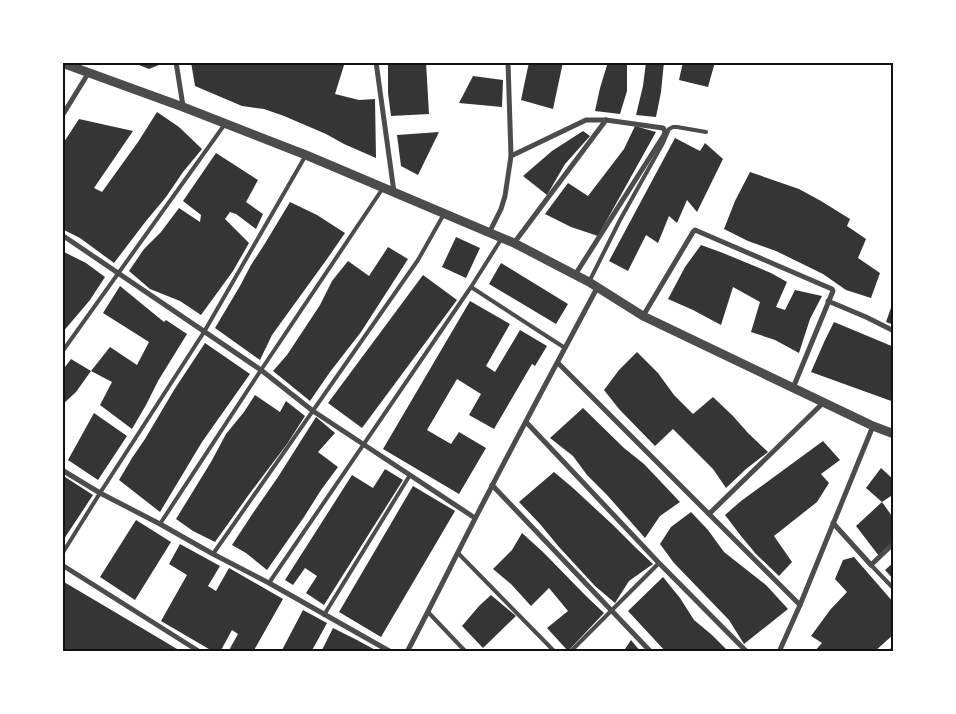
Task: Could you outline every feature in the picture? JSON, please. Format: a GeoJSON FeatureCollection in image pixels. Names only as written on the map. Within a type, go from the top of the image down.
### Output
{"type":"FeatureCollection","features":[{"type":"Feature","properties":{"kind":"street"},"geometry":{"type":"LineString","coordinates":[[176,62],[183,107]]}},
{"type":"Feature","properties":{"kind":"street"},"geometry":{"type":"LineString","coordinates":[[376,62],[394,192]]}},
{"type":"Feature","properties":{"kind":"street"},"geometry":{"type":"LineString","coordinates":[[489,233],[505,196],[511,156],[508,62]]}},
{"type":"Feature","properties":{"kind":"street"},"geometry":{"type":"LineString","coordinates":[[62,63],[76,65],[89,72],[183,107],[384,187],[514,243],[593,285],[644,316],[873,426],[894,434]]}},
{"type":"Feature","properties":{"kind":"street"},"geometry":{"type":"LineString","coordinates":[[62,116],[89,72]]}},
{"type":"Feature","properties":{"kind":"street"},"geometry":{"type":"LineString","coordinates":[[511,156],[586,120],[606,120],[663,128],[665,131],[575,275]]}},
{"type":"Feature","properties":{"kind":"street"},"geometry":{"type":"LineString","coordinates":[[514,243],[606,120]]}},
{"type":"Feature","properties":{"kind":"street"},"geometry":{"type":"LineString","coordinates":[[644,316],[695,230],[832,289],[833,291],[793,388]]}},
{"type":"Feature","properties":{"kind":"street"},"geometry":{"type":"LineString","coordinates":[[62,236],[261,370],[313,411],[476,518]]}},
{"type":"Feature","properties":{"kind":"street"},"geometry":{"type":"LineString","coordinates":[[407,652],[492,485],[566,348],[593,285]]}},
{"type":"Feature","properties":{"kind":"street"},"geometry":{"type":"LineString","coordinates":[[828,301],[894,331]]}},
{"type":"Feature","properties":{"kind":"street"},"geometry":{"type":"LineString","coordinates":[[558,363],[800,606]]}},
{"type":"Feature","properties":{"kind":"street"},"geometry":{"type":"LineString","coordinates":[[709,514],[824,402]]}},
{"type":"Feature","properties":{"kind":"street"},"geometry":{"type":"LineString","coordinates":[[526,422],[659,563],[747,652]]}},
{"type":"Feature","properties":{"kind":"street"},"geometry":{"type":"LineString","coordinates":[[779,652],[800,606],[873,426]]}},
{"type":"Feature","properties":{"kind":"street"},"geometry":{"type":"LineString","coordinates":[[62,470],[100,493],[268,583],[391,652]]}},
{"type":"Feature","properties":{"kind":"street"},"geometry":{"type":"LineString","coordinates":[[492,485],[651,652]]}},
{"type":"Feature","properties":{"kind":"street"},"geometry":{"type":"LineString","coordinates":[[834,523],[872,565],[894,543]]}},
{"type":"Feature","properties":{"kind":"street"},"geometry":{"type":"LineString","coordinates":[[62,565],[200,652]]}},
{"type":"Feature","properties":{"kind":"lane"},"geometry":{"type":"LineString","coordinates":[[62,352],[225,124]]}},
{"type":"Feature","properties":{"kind":"lane"},"geometry":{"type":"LineString","coordinates":[[593,285],[624,214],[669,129],[677,127],[706,132]]}},
{"type":"Feature","properties":{"kind":"lane"},"geometry":{"type":"LineString","coordinates":[[62,554],[204,332],[306,156]]}},
{"type":"Feature","properties":{"kind":"lane"},"geometry":{"type":"LineString","coordinates":[[160,524],[384,187]]}},
{"type":"Feature","properties":{"kind":"lane"},"geometry":{"type":"LineString","coordinates":[[213,554],[418,260],[444,214]]}},
{"type":"Feature","properties":{"kind":"lane"},"geometry":{"type":"LineString","coordinates":[[268,583],[471,287],[502,238]]}},
{"type":"Feature","properties":{"kind":"lane"},"geometry":{"type":"LineString","coordinates":[[471,287],[566,348]]}},
{"type":"Feature","properties":{"kind":"lane"},"geometry":{"type":"LineString","coordinates":[[324,615],[410,475]]}},
{"type":"Feature","properties":{"kind":"lane"},"geometry":{"type":"LineString","coordinates":[[458,553],[555,652]]}},
{"type":"Feature","properties":{"kind":"lane"},"geometry":{"type":"LineString","coordinates":[[570,652],[659,563]]}},
{"type":"Feature","properties":{"kind":"lane"},"geometry":{"type":"LineString","coordinates":[[872,565],[894,589]]}},
{"type":"Feature","properties":{"kind":"lane"},"geometry":{"type":"LineString","coordinates":[[428,612],[466,652]]}},
{"type":"Feature","properties":{"kind":"lane"},"geometry":{"type":"LineString","coordinates":[[890,652],[894,648]]}},
{"type":"Feature","properties":{"kind":"building"},"geometry":{"type":"Polygon","coordinates":[[[134,62],[166,62],[149,69],[134,63],[134,62]]]}},
{"type":"Feature","properties":{"kind":"building"},"geometry":{"type":"Polygon","coordinates":[[[191,62],[345,62],[335,94],[359,100],[375,99],[376,158],[284,116],[264,109],[242,106],[195,86],[191,62]]]}},
{"type":"Feature","properties":{"kind":"building"},"geometry":{"type":"Polygon","coordinates":[[[388,62],[426,62],[429,114],[391,116],[388,93],[388,62]]]}},
{"type":"Feature","properties":{"kind":"building"},"geometry":{"type":"Polygon","coordinates":[[[529,62],[563,62],[553,109],[521,100],[529,62]]]}},
{"type":"Feature","properties":{"kind":"building"},"geometry":{"type":"Polygon","coordinates":[[[608,62],[627,62],[627,91],[620,114],[595,111],[608,62]]]}},
{"type":"Feature","properties":{"kind":"building"},"geometry":{"type":"Polygon","coordinates":[[[646,62],[664,62],[656,117],[636,115],[643,86],[646,62]]]}},
{"type":"Feature","properties":{"kind":"building"},"geometry":{"type":"Polygon","coordinates":[[[683,62],[715,62],[708,87],[679,80],[683,62]]]}},
{"type":"Feature","properties":{"kind":"building"},"geometry":{"type":"Polygon","coordinates":[[[473,76],[503,80],[502,107],[459,103],[473,76]]]}},
{"type":"Feature","properties":{"kind":"building"},"geometry":{"type":"Polygon","coordinates":[[[157,112],[179,127],[202,149],[114,263],[80,238],[62,229],[62,145],[79,119],[133,131],[94,188],[102,192],[157,112]]]}},
{"type":"Feature","properties":{"kind":"building"},"geometry":{"type":"Polygon","coordinates":[[[635,126],[656,132],[598,236],[571,227],[545,214],[568,183],[588,196],[624,149],[635,126]]]}},
{"type":"Feature","properties":{"kind":"building"},"geometry":{"type":"Polygon","coordinates":[[[583,131],[590,136],[565,164],[547,195],[523,176],[552,151],[583,131]]]}},
{"type":"Feature","properties":{"kind":"building"},"geometry":{"type":"Polygon","coordinates":[[[439,132],[418,175],[401,166],[397,135],[439,132]]]}},
{"type":"Feature","properties":{"kind":"building"},"geometry":{"type":"Polygon","coordinates":[[[675,138],[700,151],[705,143],[723,159],[697,212],[687,200],[677,223],[669,216],[658,243],[646,235],[628,271],[609,261],[675,138]]]}},
{"type":"Feature","properties":{"kind":"building"},"geometry":{"type":"Polygon","coordinates":[[[216,153],[258,180],[246,202],[263,214],[256,229],[236,214],[230,212],[225,219],[249,243],[233,271],[201,315],[180,301],[150,289],[129,271],[144,249],[161,232],[179,208],[200,222],[201,215],[183,201],[216,153]]]}},
{"type":"Feature","properties":{"kind":"building"},"geometry":{"type":"Polygon","coordinates":[[[750,172],[799,189],[850,219],[847,226],[866,239],[858,258],[880,273],[871,298],[846,290],[823,274],[724,229],[735,201],[750,172]]]}},
{"type":"Feature","properties":{"kind":"building"},"geometry":{"type":"Polygon","coordinates":[[[290,202],[317,215],[345,233],[272,335],[260,360],[215,328],[290,202]]]}},
{"type":"Feature","properties":{"kind":"building"},"geometry":{"type":"Polygon","coordinates":[[[456,237],[480,248],[466,278],[442,267],[456,237]]]}},
{"type":"Feature","properties":{"kind":"building"},"geometry":{"type":"Polygon","coordinates":[[[701,245],[771,273],[787,282],[776,307],[785,310],[795,290],[822,296],[810,319],[799,353],[775,340],[751,332],[760,302],[733,287],[721,325],[668,299],[685,267],[701,245]]]}},
{"type":"Feature","properties":{"kind":"building"},"geometry":{"type":"Polygon","coordinates":[[[388,247],[408,259],[361,332],[310,401],[273,371],[287,355],[320,305],[332,281],[348,261],[369,276],[388,247]]]}},
{"type":"Feature","properties":{"kind":"building"},"geometry":{"type":"Polygon","coordinates":[[[62,251],[86,263],[105,277],[90,300],[62,333],[62,251]]]}},
{"type":"Feature","properties":{"kind":"building"},"geometry":{"type":"Polygon","coordinates":[[[501,263],[568,304],[556,324],[489,284],[501,263]]]}},
{"type":"Feature","properties":{"kind":"building"},"geometry":{"type":"Polygon","coordinates":[[[423,275],[457,300],[362,428],[328,403],[423,275]]]}},
{"type":"Feature","properties":{"kind":"building"},"geometry":{"type":"Polygon","coordinates":[[[120,286],[164,322],[166,320],[187,334],[158,381],[132,429],[100,405],[112,382],[91,371],[110,347],[137,365],[149,342],[103,313],[120,286]]]}},
{"type":"Feature","properties":{"kind":"building"},"geometry":{"type":"Polygon","coordinates":[[[470,301],[510,324],[486,366],[495,372],[520,330],[547,346],[535,366],[532,364],[494,429],[469,415],[481,394],[457,379],[427,430],[451,444],[459,432],[486,448],[459,494],[383,449],[470,301]]]}},
{"type":"Feature","properties":{"kind":"building"},"geometry":{"type":"Polygon","coordinates":[[[894,302],[894,325],[886,322],[894,302]]]}},
{"type":"Feature","properties":{"kind":"building"},"geometry":{"type":"Polygon","coordinates":[[[834,322],[894,347],[894,402],[811,372],[834,322]]]}},
{"type":"Feature","properties":{"kind":"building"},"geometry":{"type":"Polygon","coordinates":[[[205,343],[250,374],[202,442],[160,512],[119,480],[205,343]]]}},
{"type":"Feature","properties":{"kind":"building"},"geometry":{"type":"Polygon","coordinates":[[[637,352],[658,373],[674,395],[693,414],[713,397],[768,452],[726,488],[713,469],[673,429],[655,446],[619,409],[604,390],[619,370],[637,352]]]}},
{"type":"Feature","properties":{"kind":"building"},"geometry":{"type":"Polygon","coordinates":[[[71,359],[91,371],[76,392],[62,405],[62,371],[71,359]]]}},
{"type":"Feature","properties":{"kind":"building"},"geometry":{"type":"Polygon","coordinates":[[[255,395],[280,412],[286,401],[305,416],[287,444],[215,542],[193,531],[176,519],[226,434],[255,395]]]}},
{"type":"Feature","properties":{"kind":"building"},"geometry":{"type":"Polygon","coordinates":[[[583,408],[624,448],[644,464],[680,502],[660,516],[645,538],[587,475],[573,456],[550,438],[583,408]]]}},
{"type":"Feature","properties":{"kind":"building"},"geometry":{"type":"Polygon","coordinates":[[[94,413],[127,436],[98,480],[68,460],[94,413]]]}},
{"type":"Feature","properties":{"kind":"building"},"geometry":{"type":"Polygon","coordinates":[[[316,417],[335,433],[318,452],[338,467],[267,570],[246,553],[232,545],[316,417]]]}},
{"type":"Feature","properties":{"kind":"building"},"geometry":{"type":"Polygon","coordinates":[[[823,441],[840,460],[821,474],[829,483],[817,502],[774,536],[792,562],[779,576],[756,554],[725,515],[741,501],[823,441]]]}},
{"type":"Feature","properties":{"kind":"building"},"geometry":{"type":"Polygon","coordinates":[[[881,468],[894,480],[894,494],[882,502],[866,488],[881,468]]]}},
{"type":"Feature","properties":{"kind":"building"},"geometry":{"type":"Polygon","coordinates":[[[385,469],[403,480],[324,605],[306,593],[317,576],[305,568],[293,585],[285,580],[352,475],[373,488],[385,469]]]}},
{"type":"Feature","properties":{"kind":"building"},"geometry":{"type":"Polygon","coordinates":[[[554,472],[653,564],[629,581],[615,603],[595,586],[519,502],[554,472]]]}},
{"type":"Feature","properties":{"kind":"building"},"geometry":{"type":"Polygon","coordinates":[[[62,475],[93,495],[62,542],[62,475]]]}},
{"type":"Feature","properties":{"kind":"building"},"geometry":{"type":"Polygon","coordinates":[[[413,486],[455,511],[381,637],[339,612],[413,486]]]}},
{"type":"Feature","properties":{"kind":"building"},"geometry":{"type":"Polygon","coordinates":[[[882,502],[894,519],[894,541],[879,556],[856,526],[882,502]]]}},
{"type":"Feature","properties":{"kind":"building"},"geometry":{"type":"Polygon","coordinates":[[[691,512],[708,530],[724,552],[766,585],[788,609],[744,644],[729,620],[674,563],[660,544],[671,527],[691,512]]]}},
{"type":"Feature","properties":{"kind":"building"},"geometry":{"type":"Polygon","coordinates":[[[136,520],[171,542],[135,600],[100,577],[136,520]]]}},
{"type":"Feature","properties":{"kind":"building"},"geometry":{"type":"Polygon","coordinates":[[[522,533],[604,613],[568,651],[547,628],[568,611],[549,588],[531,606],[511,584],[493,569],[512,550],[522,533]]]}},
{"type":"Feature","properties":{"kind":"building"},"geometry":{"type":"Polygon","coordinates":[[[180,544],[220,566],[208,586],[216,591],[229,568],[283,599],[253,652],[228,652],[238,634],[232,630],[220,652],[214,652],[161,621],[187,575],[169,564],[180,544]]]}},
{"type":"Feature","properties":{"kind":"building"},"geometry":{"type":"Polygon","coordinates":[[[854,557],[894,603],[894,634],[874,652],[814,652],[822,643],[811,636],[830,610],[847,592],[835,579],[843,560],[854,557]]]}},
{"type":"Feature","properties":{"kind":"building"},"geometry":{"type":"Polygon","coordinates":[[[894,562],[894,580],[885,570],[894,562]]]}},
{"type":"Feature","properties":{"kind":"building"},"geometry":{"type":"Polygon","coordinates":[[[663,577],[680,598],[694,620],[729,652],[666,652],[628,611],[663,577]]]}},
{"type":"Feature","properties":{"kind":"building"},"geometry":{"type":"Polygon","coordinates":[[[64,582],[182,652],[62,652],[62,584],[64,582]]]}},
{"type":"Feature","properties":{"kind":"building"},"geometry":{"type":"Polygon","coordinates":[[[491,595],[516,616],[483,648],[462,626],[491,595]]]}},
{"type":"Feature","properties":{"kind":"building"},"geometry":{"type":"Polygon","coordinates":[[[303,610],[327,623],[311,652],[281,652],[303,610]]]}},
{"type":"Feature","properties":{"kind":"building"},"geometry":{"type":"Polygon","coordinates":[[[333,628],[357,640],[379,652],[321,652],[333,628]]]}},
{"type":"Feature","properties":{"kind":"building"},"geometry":{"type":"Polygon","coordinates":[[[631,640],[641,652],[623,652],[631,640]]]}}]}
